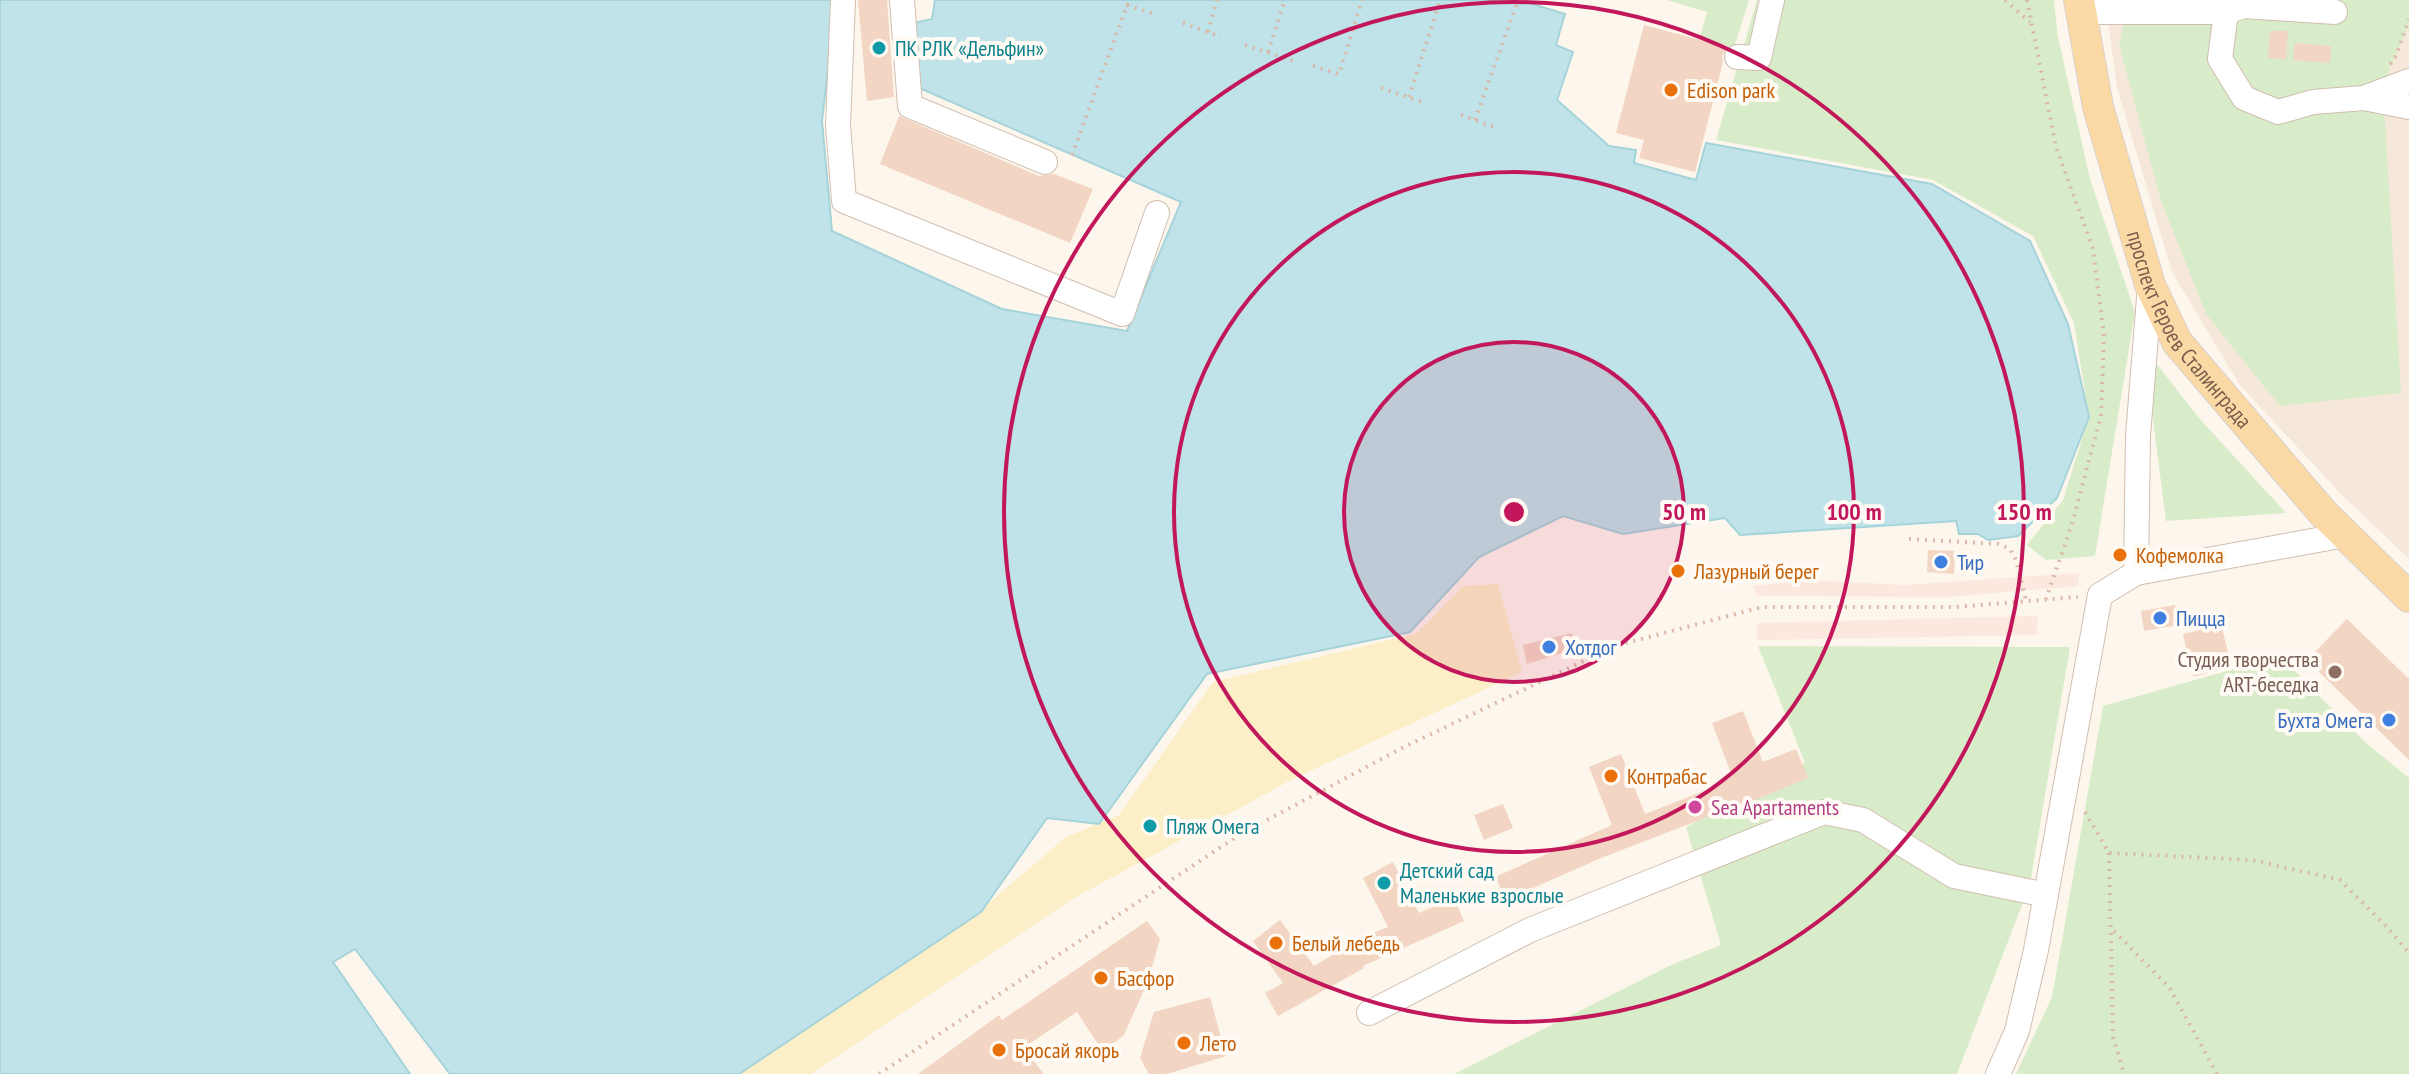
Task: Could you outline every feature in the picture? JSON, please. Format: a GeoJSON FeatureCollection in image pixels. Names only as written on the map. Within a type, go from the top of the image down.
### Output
{"type":"FeatureCollection","features":[{"type":"Feature","properties":{"kind":"main road","name":"проспект Героев Сталинграда"},"geometry":{"type":"LineString","coordinates":[[2080,6],[2098,107],[2150,285],[2177,342],[2345,535],[2403,586]]}},
{"type":"Feature","properties":{"kind":"street"},"geometry":{"type":"LineString","coordinates":[[843,0],[838,125],[844,201],[1122,314],[1157,213]]}},
{"type":"Feature","properties":{"kind":"street"},"geometry":{"type":"LineString","coordinates":[[902,0],[910,106],[1045,162]]}},
{"type":"Feature","properties":{"kind":"street"},"geometry":{"type":"LineString","coordinates":[[1737,57],[1759,58],[1772,0]]}},
{"type":"Feature","properties":{"kind":"street"},"geometry":{"type":"LineString","coordinates":[[2080,6],[2238,6],[2335,12]]}},
{"type":"Feature","properties":{"kind":"street"},"geometry":{"type":"LineString","coordinates":[[2238,6],[2220,59],[2244,98],[2278,112],[2313,102],[2364,98],[2409,107]]}},
{"type":"Feature","properties":{"kind":"street"},"geometry":{"type":"LineString","coordinates":[[2364,98],[2409,81]]}},
{"type":"Feature","properties":{"kind":"street"},"geometry":{"type":"LineString","coordinates":[[2136,573],[2138,436],[2150,285]]}},
{"type":"Feature","properties":{"kind":"street"},"geometry":{"type":"LineString","coordinates":[[1998,1074],[2017,1031],[2036,950],[2100,595],[2136,573],[2345,535]]}},
{"type":"Feature","properties":{"kind":"street"},"geometry":{"type":"LineString","coordinates":[[1369,1013],[1530,930],[1824,812],[1863,820],[1954,876],[2046,895]]}},
{"type":"Feature","properties":{"kind":"path"},"geometry":{"type":"LineString","coordinates":[[1208,32],[1217,0]]}},
{"type":"Feature","properties":{"kind":"path"},"geometry":{"type":"LineString","coordinates":[[1268,52],[1285,0]]}},
{"type":"Feature","properties":{"kind":"path"},"geometry":{"type":"LineString","coordinates":[[1313,66],[1339,74],[1362,0]]}},
{"type":"Feature","properties":{"kind":"path"},"geometry":{"type":"LineString","coordinates":[[1409,97],[1440,0]]}},
{"type":"Feature","properties":{"kind":"path"},"geometry":{"type":"LineString","coordinates":[[1475,120],[1518,0]]}},
{"type":"Feature","properties":{"kind":"path"},"geometry":{"type":"LineString","coordinates":[[2005,0],[2032,23]]}},
{"type":"Feature","properties":{"kind":"path"},"geometry":{"type":"LineString","coordinates":[[2027,0],[2056,147],[2093,249],[2104,336],[2101,416],[2072,524],[2046,599]]}},
{"type":"Feature","properties":{"kind":"path"},"geometry":{"type":"LineString","coordinates":[[1072,155],[1128,2],[1157,15]]}},
{"type":"Feature","properties":{"kind":"path"},"geometry":{"type":"LineString","coordinates":[[2388,66],[2396,56],[2409,19]]}},
{"type":"Feature","properties":{"kind":"path"},"geometry":{"type":"LineString","coordinates":[[1183,23],[1221,37]]}},
{"type":"Feature","properties":{"kind":"path"},"geometry":{"type":"LineString","coordinates":[[1245,45],[1293,61]]}},
{"type":"Feature","properties":{"kind":"path"},"geometry":{"type":"LineString","coordinates":[[1381,88],[1422,102]]}},
{"type":"Feature","properties":{"kind":"path"},"geometry":{"type":"LineString","coordinates":[[1461,115],[1497,128]]}},
{"type":"Feature","properties":{"kind":"path"},"geometry":{"type":"LineString","coordinates":[[1909,539],[1998,544],[2010,549],[2016,560],[2026,601]]}},
{"type":"Feature","properties":{"kind":"path"},"geometry":{"type":"LineString","coordinates":[[879,1074],[1239,835],[1406,746],[1615,646],[1762,607],[1955,607],[2100,595]]}},
{"type":"Feature","properties":{"kind":"path"},"geometry":{"type":"LineString","coordinates":[[2068,783],[2109,853],[2113,1037],[2124,1074]]}},
{"type":"Feature","properties":{"kind":"path"},"geometry":{"type":"LineString","coordinates":[[2109,853],[2252,860],[2340,880],[2409,953]]}},
{"type":"Feature","properties":{"kind":"path"},"geometry":{"type":"LineString","coordinates":[[2112,929],[2169,987],[2217,1074]]}},
{"type":"Feature","properties":{"kind":"shaded area"},"geometry":{"type":"Polygon","coordinates":[[[2105,0],[2409,0],[2409,559],[2340,493],[2239,384],[2172,272],[2117,88],[2105,0]]]}},
{"type":"Feature","properties":{"kind":"shaded area"},"geometry":{"type":"Polygon","coordinates":[[[2079,573],[2078,586],[1948,597],[1757,596],[1753,586],[1810,580],[1904,585],[2079,573]]]}},
{"type":"Feature","properties":{"kind":"shaded area"},"geometry":{"type":"Polygon","coordinates":[[[2038,616],[2037,635],[1757,640],[1757,623],[2038,616]]]}},
{"type":"Feature","properties":{"kind":"green space"},"geometry":{"type":"Polygon","coordinates":[[[1667,0],[1749,0],[1734,48],[1700,37],[1707,12],[1667,0]]]}},
{"type":"Feature","properties":{"kind":"green space"},"geometry":{"type":"Polygon","coordinates":[[[1757,0],[2054,0],[2058,37],[2090,179],[2135,312],[2095,556],[2046,560],[2027,545],[2063,500],[2089,417],[2074,323],[2033,236],[1933,180],[1716,140],[1757,0]]]}},
{"type":"Feature","properties":{"kind":"green space"},"geometry":{"type":"Polygon","coordinates":[[[2130,0],[2409,0],[2409,24],[2383,85],[2401,393],[2280,406],[2206,314],[2161,201],[2119,45],[2130,0]]]}},
{"type":"Feature","properties":{"kind":"green space"},"geometry":{"type":"Polygon","coordinates":[[[2153,359],[2198,417],[2286,513],[2166,521],[2153,420],[2153,359]]]}},
{"type":"Feature","properties":{"kind":"green space"},"geometry":{"type":"Polygon","coordinates":[[[1758,646],[2070,647],[2030,884],[1957,1074],[1454,1074],[1673,964],[1721,945],[1686,827],[1805,763],[1758,646]]]}},
{"type":"Feature","properties":{"kind":"green space"},"geometry":{"type":"Polygon","coordinates":[[[2280,656],[2366,743],[2409,778],[2409,1074],[2016,1074],[2052,997],[2103,706],[2280,656]]]}},
{"type":"Feature","properties":{"kind":"sand","name":"Пляж Омега"},"geometry":{"type":"Polygon","coordinates":[[[1498,584],[1522,672],[1293,779],[1074,898],[811,1074],[693,1074],[969,920],[1066,837],[1119,815],[1213,682],[1418,633],[1463,586],[1498,584]]]}},
{"type":"Feature","properties":{"kind":"water"},"geometry":{"type":"Polygon","coordinates":[[[0,0],[836,0],[822,121],[832,231],[1002,309],[1127,331],[1181,202],[917,87],[914,23],[932,19],[935,0],[1519,0],[1565,14],[1556,45],[1573,52],[1557,100],[1609,146],[1636,150],[1634,163],[1696,180],[1706,143],[1932,184],[2030,241],[2068,324],[2089,417],[2057,498],[2018,536],[1988,540],[1978,534],[1959,534],[1956,521],[1740,535],[1725,518],[1623,534],[1563,516],[1479,557],[1410,632],[1207,674],[1099,824],[1047,818],[981,912],[739,1074],[450,1074],[355,949],[333,962],[410,1074],[0,1074],[0,0]]]}},
{"type":"Feature","properties":{"kind":"building","name":"ПК РЛК «Дельфин»"},"geometry":{"type":"Polygon","coordinates":[[[858,0],[887,0],[894,97],[867,101],[858,0]]]}},
{"type":"Feature","properties":{"kind":"building","name":"Edison park"},"geometry":{"type":"Polygon","coordinates":[[[1644,25],[1727,47],[1722,56],[1695,172],[1639,158],[1644,140],[1616,133],[1644,25]]]}},
{"type":"Feature","properties":{"kind":"building"},"geometry":{"type":"Polygon","coordinates":[[[2270,31],[2288,31],[2286,59],[2268,58],[2270,31]]]}},
{"type":"Feature","properties":{"kind":"building"},"geometry":{"type":"Polygon","coordinates":[[[2295,43],[2331,46],[2330,63],[2293,60],[2295,43]]]}},
{"type":"Feature","properties":{"kind":"building"},"geometry":{"type":"Polygon","coordinates":[[[899,116],[1039,176],[1054,174],[1093,189],[1070,243],[880,164],[899,116]]]}},
{"type":"Feature","properties":{"kind":"building","name":"Тир"},"geometry":{"type":"Polygon","coordinates":[[[1928,550],[1955,551],[1954,574],[1927,572],[1928,550]]]}},
{"type":"Feature","properties":{"kind":"building","name":"Пицца"},"geometry":{"type":"Polygon","coordinates":[[[2175,605],[2179,625],[2144,631],[2141,611],[2175,605]]]}},
{"type":"Feature","properties":{"kind":"building","name":"Бухта Омега"},"geometry":{"type":"Polygon","coordinates":[[[2347,619],[2409,679],[2409,760],[2307,660],[2347,619]]]}},
{"type":"Feature","properties":{"kind":"building"},"geometry":{"type":"Polygon","coordinates":[[[2221,625],[2232,667],[2193,677],[2183,634],[2221,625]]]}},
{"type":"Feature","properties":{"kind":"building","name":"Хотдог"},"geometry":{"type":"Polygon","coordinates":[[[1572,633],[1575,649],[1527,664],[1523,645],[1572,633]]]}},
{"type":"Feature","properties":{"kind":"building"},"geometry":{"type":"Polygon","coordinates":[[[1743,711],[1763,762],[1796,749],[1808,778],[1601,858],[1506,900],[1495,877],[1612,825],[1589,767],[1621,754],[1645,814],[1719,785],[1717,782],[1732,776],[1712,723],[1743,711]]]}},
{"type":"Feature","properties":{"kind":"building"},"geometry":{"type":"Polygon","coordinates":[[[1503,804],[1513,828],[1484,840],[1474,815],[1503,804]]]}},
{"type":"Feature","properties":{"kind":"building"},"geometry":{"type":"Polygon","coordinates":[[[1393,862],[1419,913],[1454,898],[1464,921],[1363,966],[1278,1016],[1265,993],[1283,983],[1253,941],[1280,920],[1314,966],[1363,937],[1388,927],[1363,878],[1393,862]]]}},
{"type":"Feature","properties":{"kind":"building"},"geometry":{"type":"Polygon","coordinates":[[[1147,921],[1160,939],[1148,981],[1124,1035],[1103,1052],[1077,1012],[1023,1048],[1044,1074],[918,1074],[999,1015],[1002,1020],[1147,921]]]}},
{"type":"Feature","properties":{"kind":"building","name":"Лето"},"geometry":{"type":"Polygon","coordinates":[[[1210,997],[1226,1056],[1167,1074],[1149,1074],[1140,1058],[1154,1012],[1210,997]]]}},
{"type":"Feature","properties":{"kind":"place","name":"ПК РЛК «Дельфин»"},"geometry":{"type":"Point","coordinates":[879,48]}},
{"type":"Feature","properties":{"kind":"place","name":"Edison park"},"geometry":{"type":"Point","coordinates":[1671,90]}},
{"type":"Feature","properties":{"kind":"place","name":"Кофемолка"},"geometry":{"type":"Point","coordinates":[2120,555]}},
{"type":"Feature","properties":{"kind":"place","name":"Тир"},"geometry":{"type":"Point","coordinates":[1941,562]}},
{"type":"Feature","properties":{"kind":"place","name":"Лазурный берег"},"geometry":{"type":"Point","coordinates":[1678,571]}},
{"type":"Feature","properties":{"kind":"place","name":"Пицца"},"geometry":{"type":"Point","coordinates":[2160,618]}},
{"type":"Feature","properties":{"kind":"place","name":"Хотдог"},"geometry":{"type":"Point","coordinates":[1549,647]}},
{"type":"Feature","properties":{"kind":"place","name":"Студия творчества ART-беседка"},"geometry":{"type":"Point","coordinates":[2335,672]}},
{"type":"Feature","properties":{"kind":"place","name":"Бухта Омега"},"geometry":{"type":"Point","coordinates":[2389,720]}},
{"type":"Feature","properties":{"kind":"place","name":"Контрабас"},"geometry":{"type":"Point","coordinates":[1611,776]}},
{"type":"Feature","properties":{"kind":"place","name":"Sea Apartaments"},"geometry":{"type":"Point","coordinates":[1695,807]}},
{"type":"Feature","properties":{"kind":"place","name":"Пляж Омега"},"geometry":{"type":"Point","coordinates":[1150,826]}},
{"type":"Feature","properties":{"kind":"place","name":"Детский сад Маленькие взрослые"},"geometry":{"type":"Point","coordinates":[1384,883]}},
{"type":"Feature","properties":{"kind":"place","name":"Белый лебедь"},"geometry":{"type":"Point","coordinates":[1276,943]}},
{"type":"Feature","properties":{"kind":"place","name":"Басфор"},"geometry":{"type":"Point","coordinates":[1101,978]}},
{"type":"Feature","properties":{"kind":"place","name":"Лето"},"geometry":{"type":"Point","coordinates":[1184,1043]}},
{"type":"Feature","properties":{"kind":"place","name":"Бросай якорь"},"geometry":{"type":"Point","coordinates":[999,1050]}}]}
